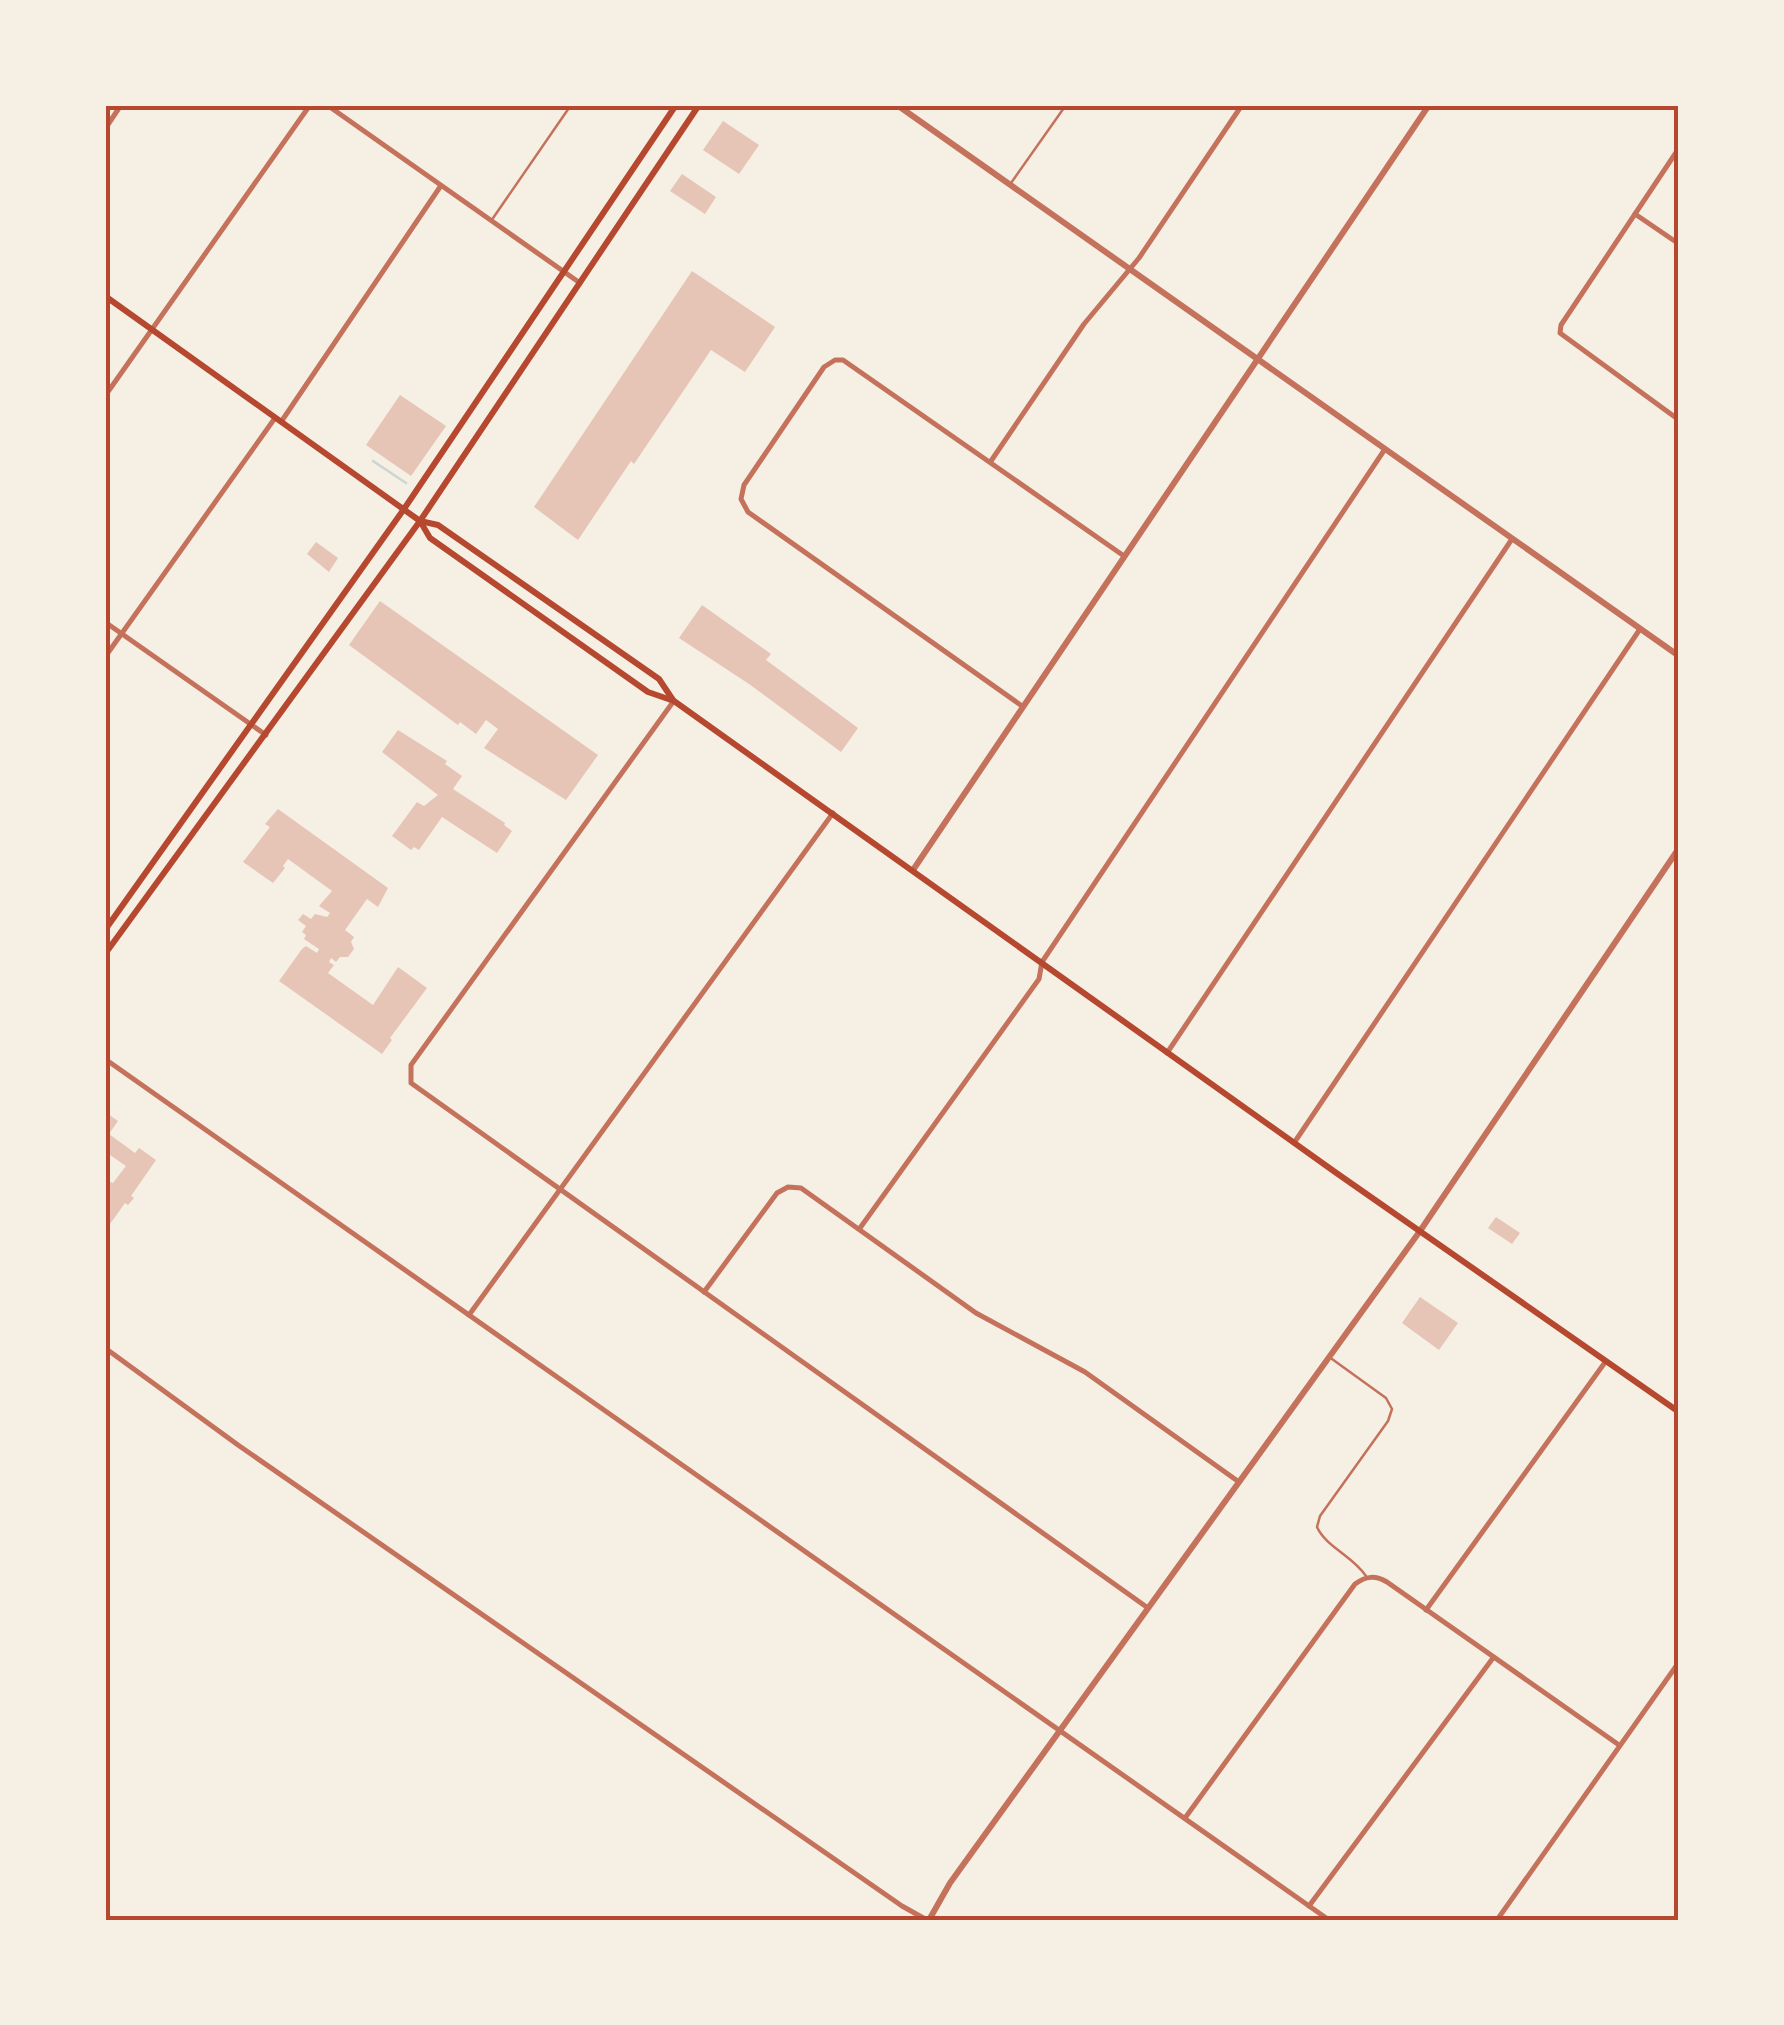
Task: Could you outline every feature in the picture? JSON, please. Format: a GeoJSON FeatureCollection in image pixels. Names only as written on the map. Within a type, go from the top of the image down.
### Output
{"type":"FeatureCollection","features":[{"type":"Feature","properties":{"kind":"main road"},"geometry":{"type":"LineString","coordinates":[[105,930],[404,508],[676,105]]}},
{"type":"Feature","properties":{"kind":"main road"},"geometry":{"type":"LineString","coordinates":[[105,954],[420,520],[699,105]]}},
{"type":"Feature","properties":{"kind":"main road"},"geometry":{"type":"LineString","coordinates":[[105,296],[420,520],[438,526],[659,679],[674,701]]}},
{"type":"Feature","properties":{"kind":"main road"},"geometry":{"type":"LineString","coordinates":[[420,520],[430,538],[485,577],[648,692],[674,701],[1294,1143],[1677,1407]]}},
{"type":"Feature","properties":{"kind":"street"},"geometry":{"type":"LineString","coordinates":[[105,129],[121,105]]}},
{"type":"Feature","properties":{"kind":"street"},"geometry":{"type":"LineString","coordinates":[[105,396],[310,105]]}},
{"type":"Feature","properties":{"kind":"street"},"geometry":{"type":"LineString","coordinates":[[327,105],[580,283]]}},
{"type":"Feature","properties":{"kind":"street"},"geometry":{"type":"LineString","coordinates":[[897,105],[1679,656]]}},
{"type":"Feature","properties":{"kind":"street"},"geometry":{"type":"LineString","coordinates":[[991,461],[1084,324],[1130,270],[1242,105]]}},
{"type":"Feature","properties":{"kind":"street"},"geometry":{"type":"LineString","coordinates":[[912,870],[1429,105]]}},
{"type":"Feature","properties":{"kind":"street"},"geometry":{"type":"LineString","coordinates":[[1679,148],[1561,325],[1560,333],[1679,420]]}},
{"type":"Feature","properties":{"kind":"street"},"geometry":{"type":"LineString","coordinates":[[105,656],[278,420],[440,187]]}},
{"type":"Feature","properties":{"kind":"street"},"geometry":{"type":"LineString","coordinates":[[1635,214],[1679,244]]}},
{"type":"Feature","properties":{"kind":"street"},"geometry":{"type":"LineString","coordinates":[[1022,706],[748,512],[741,499],[744,485],[794,411],[824,367],[835,360],[851,364],[1124,556]]}},
{"type":"Feature","properties":{"kind":"street"},"geometry":{"type":"LineString","coordinates":[[860,1228],[1039,979],[1042,962],[1385,449]]}},
{"type":"Feature","properties":{"kind":"street"},"geometry":{"type":"LineString","coordinates":[[1167,1053],[1512,539]]}},
{"type":"Feature","properties":{"kind":"street"},"geometry":{"type":"LineString","coordinates":[[105,622],[266,735]]}},
{"type":"Feature","properties":{"kind":"street"},"geometry":{"type":"LineString","coordinates":[[1294,1143],[1640,629]]}},
{"type":"Feature","properties":{"kind":"street"},"geometry":{"type":"LineString","coordinates":[[674,701],[411,1065],[409,1076],[415,1088],[1148,1608]]}},
{"type":"Feature","properties":{"kind":"street"},"geometry":{"type":"LineString","coordinates":[[469,1315],[833,813]]}},
{"type":"Feature","properties":{"kind":"street"},"geometry":{"type":"LineString","coordinates":[[105,1348],[238,1445],[902,1906],[928,1920],[950,1883],[1420,1231],[1679,848]]}},
{"type":"Feature","properties":{"kind":"street"},"geometry":{"type":"LineString","coordinates":[[105,1059],[1329,1920]]}},
{"type":"Feature","properties":{"kind":"street"},"geometry":{"type":"LineString","coordinates":[[704,1292],[776,1192],[800,1188],[976,1313],[1085,1372],[1239,1482]]}},
{"type":"Feature","properties":{"kind":"street"},"geometry":{"type":"LineString","coordinates":[[1426,1610],[1607,1360]]}},
{"type":"Feature","properties":{"kind":"street"},"geometry":{"type":"LineString","coordinates":[[1185,1818],[1355,1584],[1367,1577],[1380,1578],[1619,1745]]}},
{"type":"Feature","properties":{"kind":"street"},"geometry":{"type":"LineString","coordinates":[[1308,1906],[1493,1658]]}},
{"type":"Feature","properties":{"kind":"street"},"geometry":{"type":"LineString","coordinates":[[1496,1920],[1679,1662]]}},
{"type":"Feature","properties":{"kind":"lane"},"geometry":{"type":"LineString","coordinates":[[490,223],[571,105]]}},
{"type":"Feature","properties":{"kind":"lane"},"geometry":{"type":"LineString","coordinates":[[908,113],[914,105]]}},
{"type":"Feature","properties":{"kind":"lane"},"geometry":{"type":"LineString","coordinates":[[1010,184],[1066,105]]}},
{"type":"Feature","properties":{"kind":"lane"},"geometry":{"type":"LineString","coordinates":[[1328,1356],[1386,1398],[1392,1408],[1388,1421],[1316,1527],[1322,1537],[1354,1560],[1367,1577]]}},
{"type":"Feature","properties":{"kind":"building"},"geometry":{"type":"Polygon","coordinates":[[[723,121],[759,145],[739,174],[703,150],[723,121]]]}},
{"type":"Feature","properties":{"kind":"building"},"geometry":{"type":"Polygon","coordinates":[[[682,174],[716,197],[705,214],[670,191],[682,174]]]}},
{"type":"Feature","properties":{"kind":"building"},"geometry":{"type":"Polygon","coordinates":[[[692,271],[775,327],[745,372],[711,350],[578,540],[534,507],[692,271]]]}},
{"type":"Feature","properties":{"kind":"building"},"geometry":{"type":"Polygon","coordinates":[[[400,395],[446,426],[411,476],[366,445],[400,395]]]}},
{"type":"Feature","properties":{"kind":"building"},"geometry":{"type":"Polygon","coordinates":[[[316,542],[338,558],[329,572],[307,554],[316,542]]]}},
{"type":"Feature","properties":{"kind":"building"},"geometry":{"type":"Polygon","coordinates":[[[380,601],[598,755],[566,800],[484,748],[498,729],[486,720],[476,734],[460,722],[458,725],[349,645],[380,601]]]}},
{"type":"Feature","properties":{"kind":"building"},"geometry":{"type":"Polygon","coordinates":[[[702,605],[771,654],[766,660],[858,728],[841,752],[679,638],[702,605]]]}},
{"type":"Feature","properties":{"kind":"building"},"geometry":{"type":"Polygon","coordinates":[[[398,730],[447,761],[445,764],[462,776],[453,789],[512,831],[497,853],[442,817],[419,850],[411,850],[392,836],[417,802],[424,806],[438,795],[382,752],[398,730]]]}},
{"type":"Feature","properties":{"kind":"building"},"geometry":{"type":"Polygon","coordinates":[[[278,809],[388,888],[378,907],[367,899],[345,930],[354,937],[354,949],[336,962],[331,958],[329,962],[334,965],[328,973],[373,1005],[398,967],[427,988],[382,1054],[279,981],[306,946],[317,953],[319,949],[304,939],[306,935],[302,932],[306,926],[298,920],[303,914],[311,919],[315,914],[327,917],[330,913],[319,906],[332,891],[288,859],[273,883],[243,862],[270,827],[265,824],[278,809]]]}},
{"type":"Feature","properties":{"kind":"building"},"geometry":{"type":"Polygon","coordinates":[[[105,1112],[118,1121],[109,1134],[135,1153],[139,1148],[156,1160],[131,1196],[134,1198],[128,1205],[125,1203],[105,1231],[105,1180],[113,1183],[126,1166],[110,1155],[105,1162],[105,1112]]]}},
{"type":"Feature","properties":{"kind":"building"},"geometry":{"type":"Polygon","coordinates":[[[1496,1217],[1520,1233],[1512,1244],[1488,1228],[1496,1217]]]}},
{"type":"Feature","properties":{"kind":"building"},"geometry":{"type":"Polygon","coordinates":[[[1420,1297],[1458,1323],[1439,1350],[1402,1323],[1420,1297]]]}},
{"type":"Feature","properties":{"kind":"waterway"},"geometry":{"type":"LineString","coordinates":[[373,461],[406,483]]}}]}
